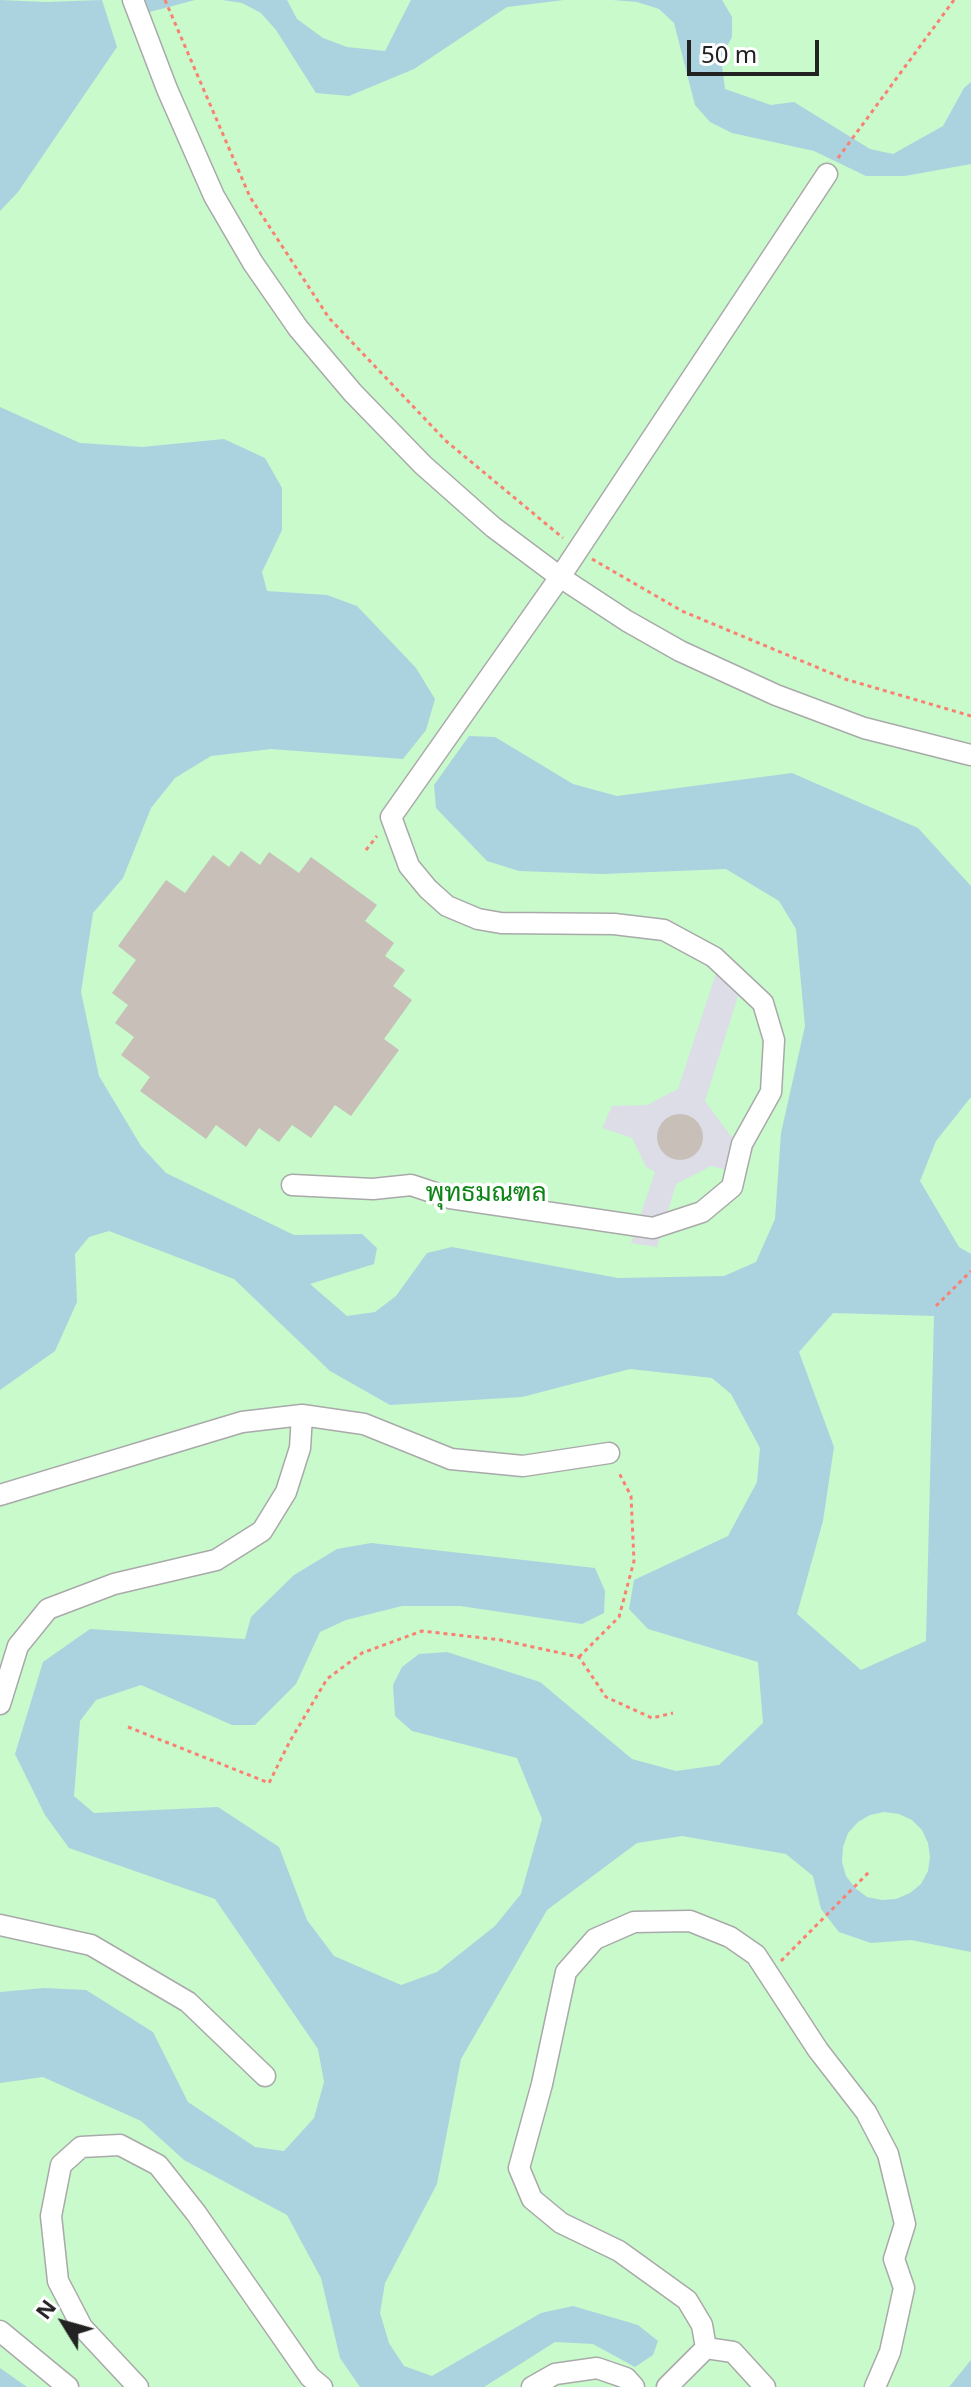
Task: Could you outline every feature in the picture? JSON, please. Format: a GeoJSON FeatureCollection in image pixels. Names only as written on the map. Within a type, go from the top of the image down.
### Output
{"type":"FeatureCollection","features":[{"type":"Feature","properties":{"kind":"lane"},"geometry":{"type":"LineString","coordinates":[[133,0],[214,196],[253,263],[298,328],[353,393],[423,465],[493,527],[560,577],[680,651],[776,695],[864,728],[971,755]]}},
{"type":"Feature","properties":{"kind":"lane"},"geometry":{"type":"LineString","coordinates":[[292,1185],[373,1189],[411,1185],[450,1198],[653,1228],[702,1212],[732,1187],[742,1144],[771,1092],[774,1040],[763,1003],[714,957],[664,930],[614,924],[501,923],[478,919],[447,906],[409,866],[391,817],[578,551],[827,174]]}},
{"type":"Feature","properties":{"kind":"lane"},"geometry":{"type":"LineString","coordinates":[[0,1495],[242,1422],[302,1415],[364,1424],[451,1459],[523,1466],[609,1453]]}},
{"type":"Feature","properties":{"kind":"lane"},"geometry":{"type":"LineString","coordinates":[[0,1704],[18,1646],[48,1609],[114,1584],[216,1560],[262,1531],[286,1492],[300,1448],[302,1415]]}},
{"type":"Feature","properties":{"kind":"lane"},"geometry":{"type":"LineString","coordinates":[[706,2348],[702,2325],[687,2300],[619,2251],[561,2223],[532,2199],[519,2168],[542,2084],[566,1972],[595,1939],[634,1922],[690,1921],[730,1937],[756,1955],[818,2050],[866,2112],[888,2154],[905,2224],[894,2259],[904,2288],[890,2352],[875,2387]]}},
{"type":"Feature","properties":{"kind":"lane"},"geometry":{"type":"LineString","coordinates":[[0,1925],[91,1945],[188,2002],[265,2076]]}},
{"type":"Feature","properties":{"kind":"lane"},"geometry":{"type":"LineString","coordinates":[[138,2387],[82,2327],[58,2281],[51,2216],[61,2165],[81,2147],[120,2145],[158,2165],[196,2213],[310,2377],[322,2387]]}},
{"type":"Feature","properties":{"kind":"lane"},"geometry":{"type":"LineString","coordinates":[[0,2331],[68,2387]]}},
{"type":"Feature","properties":{"kind":"lane"},"geometry":{"type":"LineString","coordinates":[[667,2387],[706,2348]]}},
{"type":"Feature","properties":{"kind":"lane"},"geometry":{"type":"LineString","coordinates":[[706,2348],[733,2352],[765,2387]]}},
{"type":"Feature","properties":{"kind":"lane"},"geometry":{"type":"LineString","coordinates":[[532,2387],[555,2374],[597,2368],[626,2378],[634,2387]]}},
{"type":"Feature","properties":{"kind":"path"},"geometry":{"type":"LineString","coordinates":[[165,0],[250,197],[329,318],[446,441],[578,551],[682,611],[845,679],[971,716]]}},
{"type":"Feature","properties":{"kind":"path"},"geometry":{"type":"LineString","coordinates":[[827,174],[954,0]]}},
{"type":"Feature","properties":{"kind":"path"},"geometry":{"type":"LineString","coordinates":[[936,1306],[971,1271]]}},
{"type":"Feature","properties":{"kind":"path"},"geometry":{"type":"LineString","coordinates":[[579,1657],[619,1617],[634,1561],[631,1496],[609,1453]]}},
{"type":"Feature","properties":{"kind":"path"},"geometry":{"type":"LineString","coordinates":[[128,1727],[269,1783],[327,1679],[362,1653],[422,1631],[501,1640],[579,1657],[606,1697],[652,1718],[673,1713]]}},
{"type":"Feature","properties":{"kind":"path"},"geometry":{"type":"LineString","coordinates":[[768,1974],[871,1870]]}},
{"type":"Feature","properties":{"kind":"green space","name":"พุทธมณฑล"},"geometry":{"type":"Polygon","coordinates":[[[0,0],[971,0],[971,2387],[0,2387],[0,0]]]}},
{"type":"Feature","properties":{"kind":"shaded area"},"geometry":{"type":"Polygon","coordinates":[[[721,958],[744,977],[705,1101],[731,1136],[754,1147],[743,1174],[711,1166],[676,1184],[657,1247],[631,1243],[655,1172],[646,1167],[632,1138],[602,1128],[612,1106],[647,1105],[678,1089],[721,958]]]}},
{"type":"Feature","properties":{"kind":"water"},"geometry":{"type":"Polygon","coordinates":[[[0,0],[102,0],[117,47],[18,192],[0,211],[0,0]]]}},
{"type":"Feature","properties":{"kind":"water"},"geometry":{"type":"Polygon","coordinates":[[[136,0],[195,0],[142,14],[136,0]]]}},
{"type":"Feature","properties":{"kind":"water"},"geometry":{"type":"Polygon","coordinates":[[[222,0],[287,0],[297,19],[323,38],[347,47],[385,51],[411,0],[564,0],[507,7],[414,69],[349,96],[316,93],[276,30],[261,13],[242,3],[222,0]]]}},
{"type":"Feature","properties":{"kind":"water"},"geometry":{"type":"Polygon","coordinates":[[[613,0],[722,0],[732,17],[732,37],[721,58],[725,89],[771,105],[794,102],[870,149],[893,154],[943,126],[964,88],[971,82],[971,164],[905,176],[866,176],[814,151],[732,133],[710,122],[695,105],[674,23],[659,9],[637,2],[613,0]]]}},
{"type":"Feature","properties":{"kind":"water"},"geometry":{"type":"Polygon","coordinates":[[[0,407],[80,443],[142,447],[224,439],[265,458],[282,488],[282,530],[262,572],[267,591],[327,595],[357,606],[416,668],[435,699],[426,730],[403,759],[271,749],[211,756],[175,778],[151,808],[123,878],[93,913],[81,992],[99,1076],[141,1146],[166,1173],[294,1235],[362,1234],[377,1248],[374,1264],[310,1284],[347,1316],[375,1312],[396,1296],[427,1253],[452,1247],[618,1278],[724,1276],[756,1262],[775,1219],[781,1133],[805,1026],[796,929],[779,901],[726,869],[602,874],[519,871],[487,861],[436,808],[434,785],[469,736],[495,737],[573,784],[617,796],[792,773],[918,828],[971,886],[971,1097],[936,1141],[920,1181],[959,1247],[971,1254],[971,1952],[911,1940],[871,1943],[839,1932],[821,1909],[813,1876],[786,1854],[682,1836],[637,1843],[547,1910],[461,2059],[437,2184],[385,2283],[380,2313],[389,2343],[404,2366],[432,2376],[541,2313],[573,2306],[638,2325],[658,2341],[653,2355],[635,2367],[593,2344],[555,2342],[484,2387],[360,2387],[340,2358],[321,2278],[287,2215],[184,2160],[141,2121],[43,2077],[0,2083],[0,1992],[44,1988],[86,1990],[153,2032],[188,2102],[255,2147],[284,2151],[314,2118],[324,2082],[318,2049],[215,1899],[69,1848],[45,1815],[15,1754],[43,1662],[90,1629],[245,1639],[251,1617],[294,1575],[337,1549],[371,1543],[595,1568],[605,1591],[604,1613],[582,1624],[460,1606],[402,1606],[346,1620],[320,1632],[296,1684],[255,1725],[232,1725],[141,1685],[96,1700],[80,1721],[74,1796],[94,1813],[218,1807],[279,1847],[307,1920],[334,1956],[401,1985],[437,1972],[495,1926],[521,1894],[542,1819],[517,1758],[412,1731],[395,1716],[393,1685],[402,1667],[419,1654],[447,1652],[540,1682],[632,1759],[676,1771],[719,1765],[763,1723],[758,1662],[648,1629],[629,1609],[634,1580],[728,1536],[757,1482],[760,1448],[731,1394],[712,1378],[630,1369],[522,1397],[390,1405],[330,1371],[234,1279],[109,1231],[89,1237],[75,1254],[77,1302],[55,1351],[0,1390],[0,407]],[[833,1313],[799,1352],[834,1447],[823,1521],[797,1614],[861,1670],[926,1641],[934,1316],[833,1313]],[[884,1812],[858,1822],[848,1833],[842,1862],[846,1876],[855,1888],[867,1897],[882,1900],[896,1899],[921,1884],[928,1871],[930,1857],[922,1830],[912,1820],[884,1812]]]}},
{"type":"Feature","properties":{"kind":"water"},"geometry":{"type":"Polygon","coordinates":[[[971,2360],[971,2387],[949,2387],[971,2360]]]}},
{"type":"Feature","properties":{"kind":"water"},"geometry":{"type":"Polygon","coordinates":[[[0,2368],[27,2387],[0,2387],[0,2368]]]}},
{"type":"Feature","properties":{"kind":"building"},"geometry":{"type":"Polygon","coordinates":[[[241,851],[260,865],[269,852],[299,873],[311,857],[377,905],[365,921],[394,943],[385,956],[405,970],[393,986],[412,1000],[384,1039],[399,1050],[351,1116],[335,1105],[311,1138],[292,1125],[279,1142],[259,1128],[246,1147],[216,1125],[206,1139],[140,1091],[150,1077],[121,1055],[134,1037],[115,1023],[128,1005],[112,993],[136,960],[118,946],[166,880],[185,893],[213,855],[229,867],[241,851]]]}},
{"type":"Feature","properties":{"kind":"building"},"geometry":{"type":"Polygon","coordinates":[[[680,1114],[697,1120],[703,1137],[697,1154],[680,1160],[663,1154],[657,1137],[663,1120],[680,1114]]]}}]}
